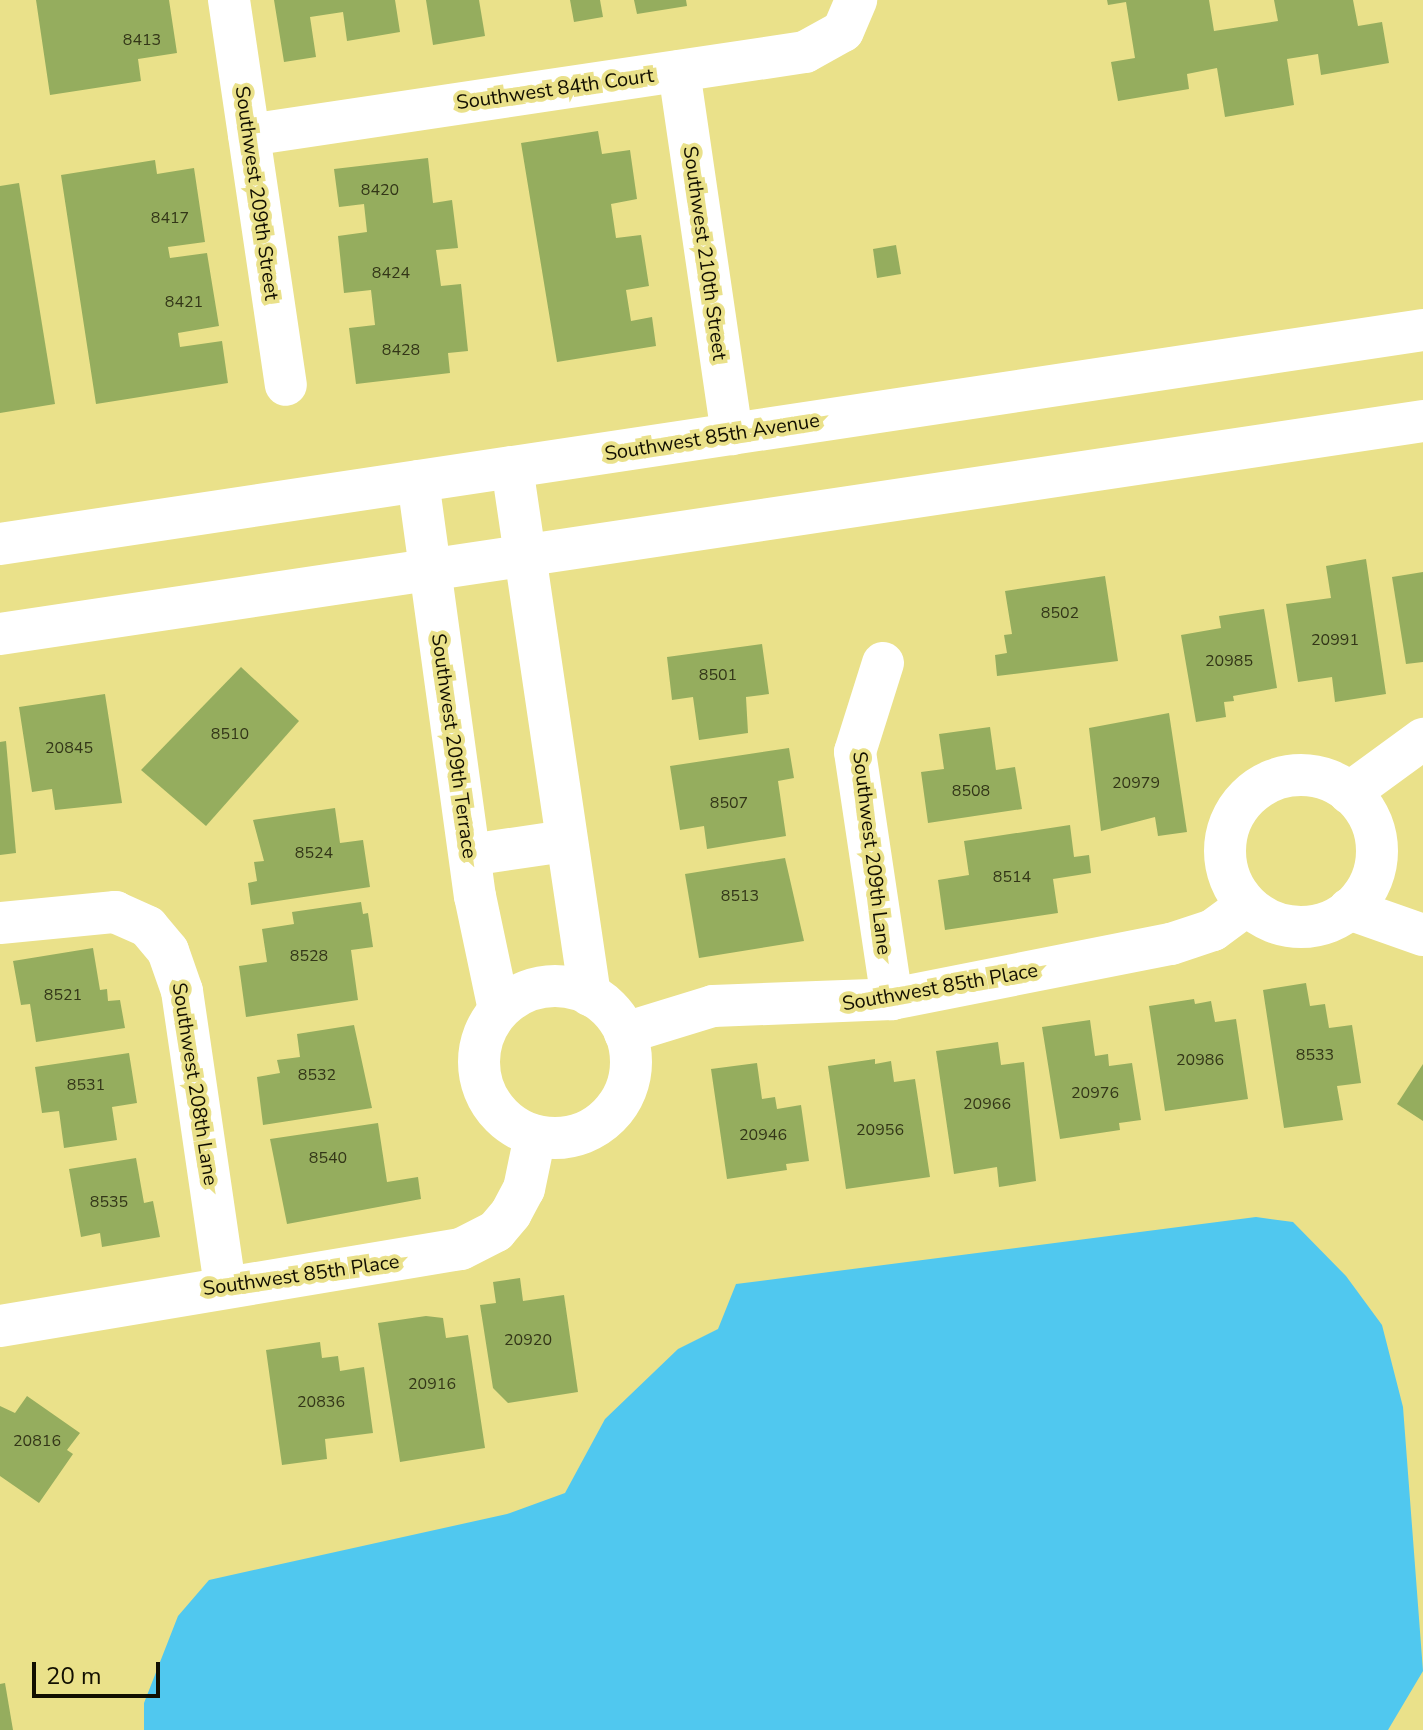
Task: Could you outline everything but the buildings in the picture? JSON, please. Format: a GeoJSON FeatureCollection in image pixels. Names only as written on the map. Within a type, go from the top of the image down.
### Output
{"type":"FeatureCollection","features":[{"type":"Feature","properties":{"kind":"street","name":"Southwest 209th Street"},"geometry":{"type":"LineString","coordinates":[[229,0],[286,385]]}},
{"type":"Feature","properties":{"kind":"street","name":"Southwest 84th Court"},"geometry":{"type":"LineString","coordinates":[[249,135],[805,52],[833,39],[853,10]]}},
{"type":"Feature","properties":{"kind":"street","name":"Southwest 210th Street"},"geometry":{"type":"LineString","coordinates":[[679,71],[732,434]]}},
{"type":"Feature","properties":{"kind":"street","name":"Southwest 85th Avenue"},"geometry":{"type":"LineString","coordinates":[[0,544],[1423,330]]}},
{"type":"Feature","properties":{"kind":"street"},"geometry":{"type":"LineString","coordinates":[[0,634],[1423,421]]}},
{"type":"Feature","properties":{"kind":"street"},"geometry":{"type":"LineString","coordinates":[[512,467],[590,995]]}},
{"type":"Feature","properties":{"kind":"street","name":"Southwest 209th Terrace"},"geometry":{"type":"LineString","coordinates":[[418,481],[470,855],[499,1010]]}},
{"type":"Feature","properties":{"kind":"street","name":"Southwest 209th Lane"},"geometry":{"type":"LineString","coordinates":[[883,663],[855,752],[892,999]]}},
{"type":"Feature","properties":{"kind":"street"},"geometry":{"type":"LineString","coordinates":[[1349,793],[1423,739]]}},
{"type":"Feature","properties":{"kind":"street"},"geometry":{"type":"LineString","coordinates":[[1290,775],[1331,781],[1349,793],[1364,809],[1376,851],[1364,893],[1349,909],[1316,926],[1279,924],[1247,905],[1231,878],[1225,848],[1228,827],[1245,800],[1270,781],[1290,775]]}},
{"type":"Feature","properties":{"kind":"street"},"geometry":{"type":"LineString","coordinates":[[470,855],[565,841]]}},
{"type":"Feature","properties":{"kind":"street","name":"Southwest 85th Place"},"geometry":{"type":"LineString","coordinates":[[625,1033],[713,1006],[892,999],[1191,940],[1247,905]]}},
{"type":"Feature","properties":{"kind":"street"},"geometry":{"type":"LineString","coordinates":[[1349,909],[1423,935]]}},
{"type":"Feature","properties":{"kind":"street","name":"Southwest 208th Lane"},"geometry":{"type":"LineString","coordinates":[[0,923],[115,912],[148,927],[177,970],[225,1286]]}},
{"type":"Feature","properties":{"kind":"street"},"geometry":{"type":"LineString","coordinates":[[542,987],[590,995],[616,1017],[625,1033],[631,1066],[612,1113],[569,1137],[535,1136],[506,1120],[486,1094],[480,1050],[499,1010],[542,987]]}},
{"type":"Feature","properties":{"kind":"street","name":"Southwest 85th Place"},"geometry":{"type":"LineString","coordinates":[[0,1326],[225,1286],[443,1254],[481,1240],[511,1213],[524,1189],[535,1136]]}},
{"type":"Feature","properties":{"kind":"water"},"geometry":{"type":"Polygon","coordinates":[[[1256,1217],[1293,1222],[1346,1276],[1382,1325],[1403,1407],[1423,1671],[1388,1730],[144,1730],[144,1703],[178,1616],[209,1580],[507,1514],[565,1493],[605,1419],[678,1349],[718,1329],[736,1284],[1256,1217]]]}}]}
